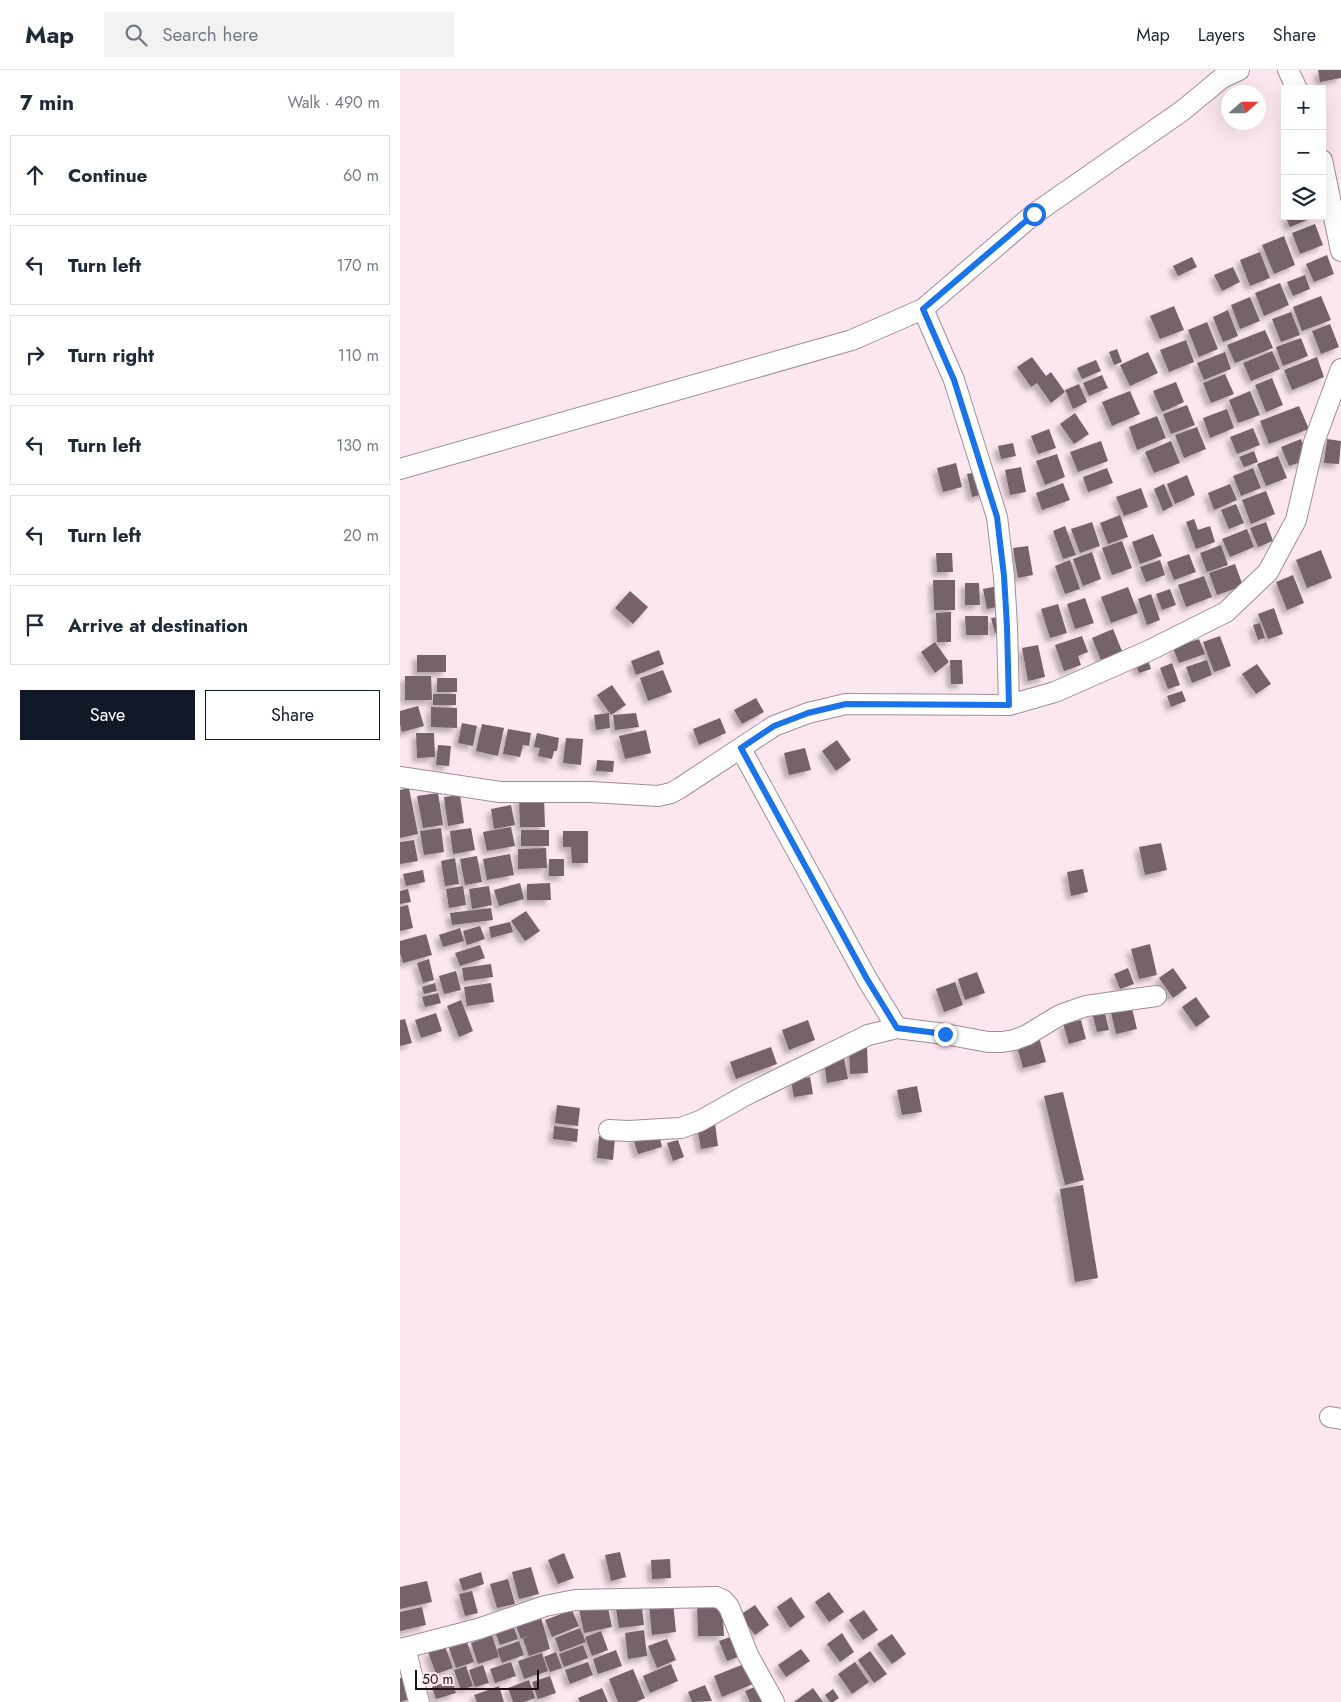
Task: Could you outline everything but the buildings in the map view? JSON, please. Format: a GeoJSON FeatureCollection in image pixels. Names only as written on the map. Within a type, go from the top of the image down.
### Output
{"type":"FeatureCollection","features":[{"type":"Feature","properties":{"kind":"street"},"geometry":{"type":"LineString","coordinates":[[400,469],[852,340],[923,309],[1034,214],[1182,111],[1222,78],[1239,70]]}},
{"type":"Feature","properties":{"kind":"street"},"geometry":{"type":"LineString","coordinates":[[1288,70],[1295,85]]}},
{"type":"Feature","properties":{"kind":"street"},"geometry":{"type":"LineString","coordinates":[[1325,175],[1341,251]]}},
{"type":"Feature","properties":{"kind":"street"},"geometry":{"type":"LineString","coordinates":[[923,309],[954,380],[997,517],[1005,584],[1009,705]]}},
{"type":"Feature","properties":{"kind":"street"},"geometry":{"type":"LineString","coordinates":[[400,777],[500,792],[591,792],[658,796],[671,793],[680,788],[774,726],[808,713],[846,704],[1009,705],[1055,692],[1148,651],[1226,612],[1268,572],[1296,520],[1314,442],[1341,369]]}},
{"type":"Feature","properties":{"kind":"street"},"geometry":{"type":"LineString","coordinates":[[741,748],[862,970],[897,1028]]}},
{"type":"Feature","properties":{"kind":"street"},"geometry":{"type":"LineString","coordinates":[[609,1130],[661,1130],[680,1128],[700,1122],[746,1095],[868,1035],[897,1028],[988,1042],[1002,1042],[1026,1035],[1060,1015],[1086,1006],[1156,996]]}},
{"type":"Feature","properties":{"kind":"street"},"geometry":{"type":"LineString","coordinates":[[419,1702],[403,1648],[478,1629],[545,1606],[575,1600],[716,1598],[723,1600],[729,1607],[748,1655],[774,1702]]}},
{"type":"Feature","properties":{"kind":"route"},"geometry":{"type":"LineString","coordinates":[[945,1034],[897,1028],[867,979],[741,748],[774,726],[808,713],[846,704],[1009,705],[1004,576],[997,517],[954,380],[923,309],[1034,214]]}}]}
